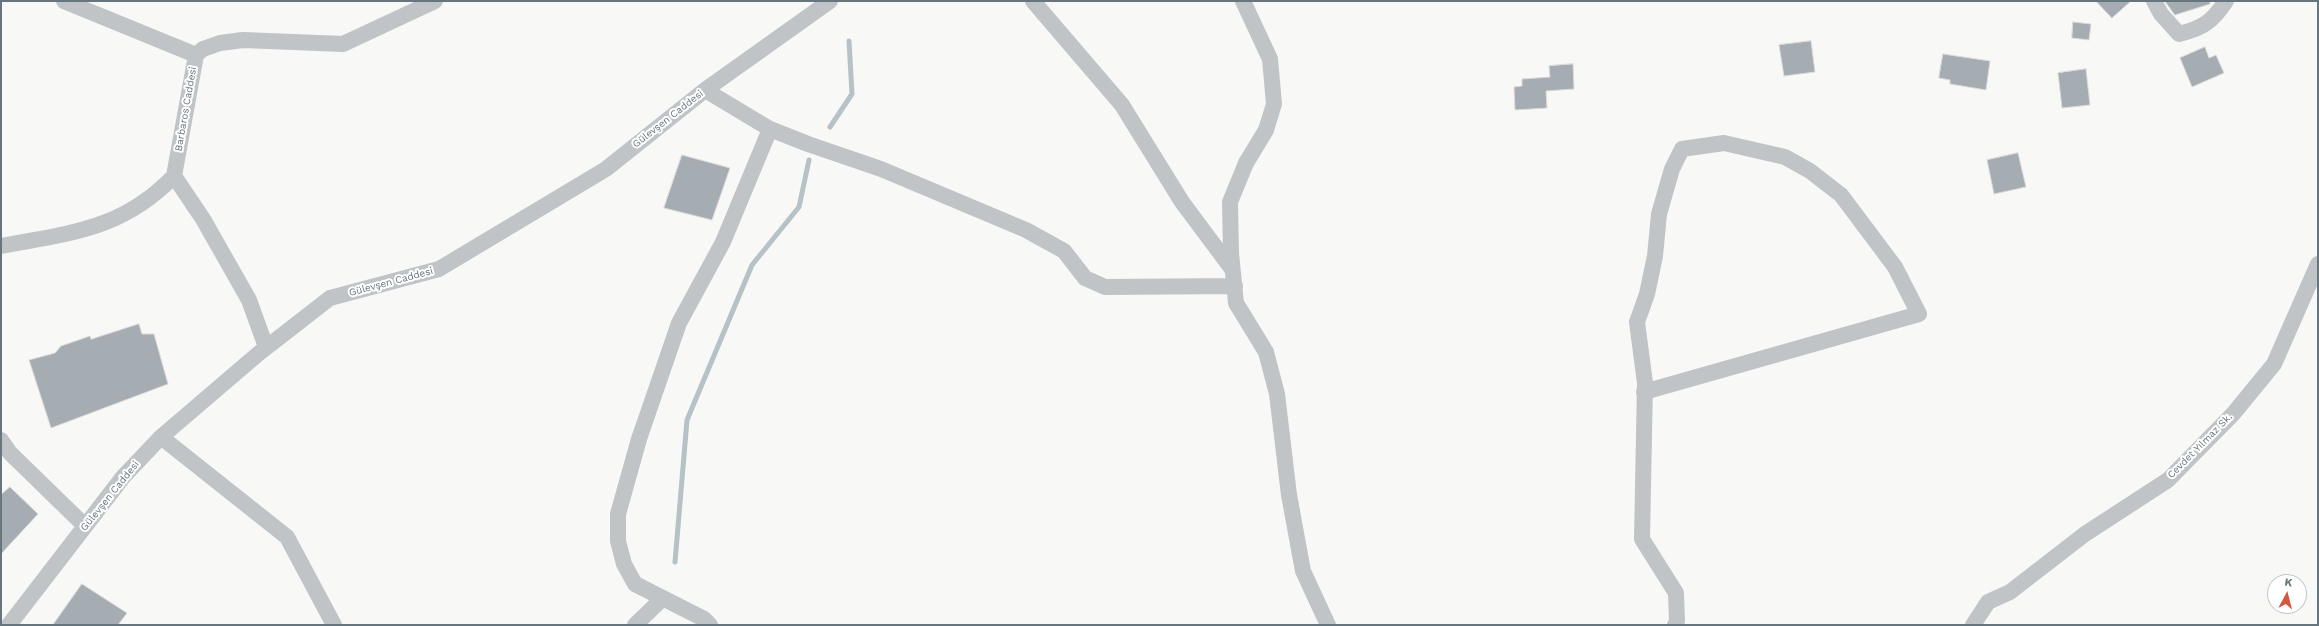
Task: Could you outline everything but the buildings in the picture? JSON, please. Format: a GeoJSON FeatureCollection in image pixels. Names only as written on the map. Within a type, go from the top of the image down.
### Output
{"type":"FeatureCollection","features":[{"type":"Feature","properties":{"kind":"street"},"geometry":{"type":"LineString","coordinates":[[64,1],[196,55]]}},
{"type":"Feature","properties":{"kind":"street","name":"Barbaros Caddesi"},"geometry":{"type":"LineString","coordinates":[[174,176],[196,55],[203,49],[220,43],[243,40],[343,44],[435,1]]}},
{"type":"Feature","properties":{"kind":"street","name":"Gülevşen Caddesi"},"geometry":{"type":"LineString","coordinates":[[9,625],[21,607],[123,477],[161,437],[266,348],[330,298],[438,269],[606,169],[705,90],[830,1]]}},
{"type":"Feature","properties":{"kind":"street"},"geometry":{"type":"LineString","coordinates":[[1033,1],[1122,105],[1182,202],[1232,270]]}},
{"type":"Feature","properties":{"kind":"street"},"geometry":{"type":"LineString","coordinates":[[1243,1],[1270,59],[1274,104],[1266,130],[1246,163],[1230,202],[1232,270],[1236,303],[1266,352],[1277,394],[1289,494],[1303,571],[1328,625]]}},
{"type":"Feature","properties":{"kind":"street"},"geometry":{"type":"LineString","coordinates":[[2154,1],[2161,14],[2179,34],[2192,31],[2215,18],[2226,1]]}},
{"type":"Feature","properties":{"kind":"street"},"geometry":{"type":"LineString","coordinates":[[705,90],[770,129],[808,144],[882,169],[1026,230],[1064,251],[1085,278],[1105,288],[1234,286]]}},
{"type":"Feature","properties":{"kind":"street"},"geometry":{"type":"LineString","coordinates":[[710,625],[704,619],[635,584],[624,564],[618,541],[618,514],[639,439],[678,323],[723,242],[770,129]]}},
{"type":"Feature","properties":{"kind":"street"},"geometry":{"type":"LineString","coordinates":[[1644,392],[1919,314],[1895,267],[1881,251],[1841,195],[1810,171],[1785,157],[1724,143],[1682,149],[1672,169],[1659,214],[1652,271],[1647,294],[1637,322],[1644,392],[1642,539],[1676,593],[1677,621],[1675,625]]}},
{"type":"Feature","properties":{"kind":"street"},"geometry":{"type":"LineString","coordinates":[[1,246],[84,230],[108,223],[146,202],[174,176],[202,219],[249,300],[266,348]]}},
{"type":"Feature","properties":{"kind":"street","name":"Cevdet Yılmaz Sk."},"geometry":{"type":"LineString","coordinates":[[1973,625],[1988,602],[2010,592],[2085,534],[2168,480],[2233,414],[2274,364],[2318,264]]}},
{"type":"Feature","properties":{"kind":"street"},"geometry":{"type":"LineString","coordinates":[[161,437],[288,537],[334,625]]}},
{"type":"Feature","properties":{"kind":"street"},"geometry":{"type":"LineString","coordinates":[[1,440],[10,453],[85,526]]}},
{"type":"Feature","properties":{"kind":"street"},"geometry":{"type":"LineString","coordinates":[[635,625],[663,598]]}},
{"type":"Feature","properties":{"kind":"street"},"geometry":{"type":"LineString","coordinates":[[1,618],[21,607]]}},
{"type":"Feature","properties":{"kind":"waterway"},"geometry":{"type":"LineString","coordinates":[[830,127],[852,94],[849,41]]}},
{"type":"Feature","properties":{"kind":"waterway"},"geometry":{"type":"LineString","coordinates":[[675,562],[687,420],[752,265],[799,207],[809,160]]}}]}
